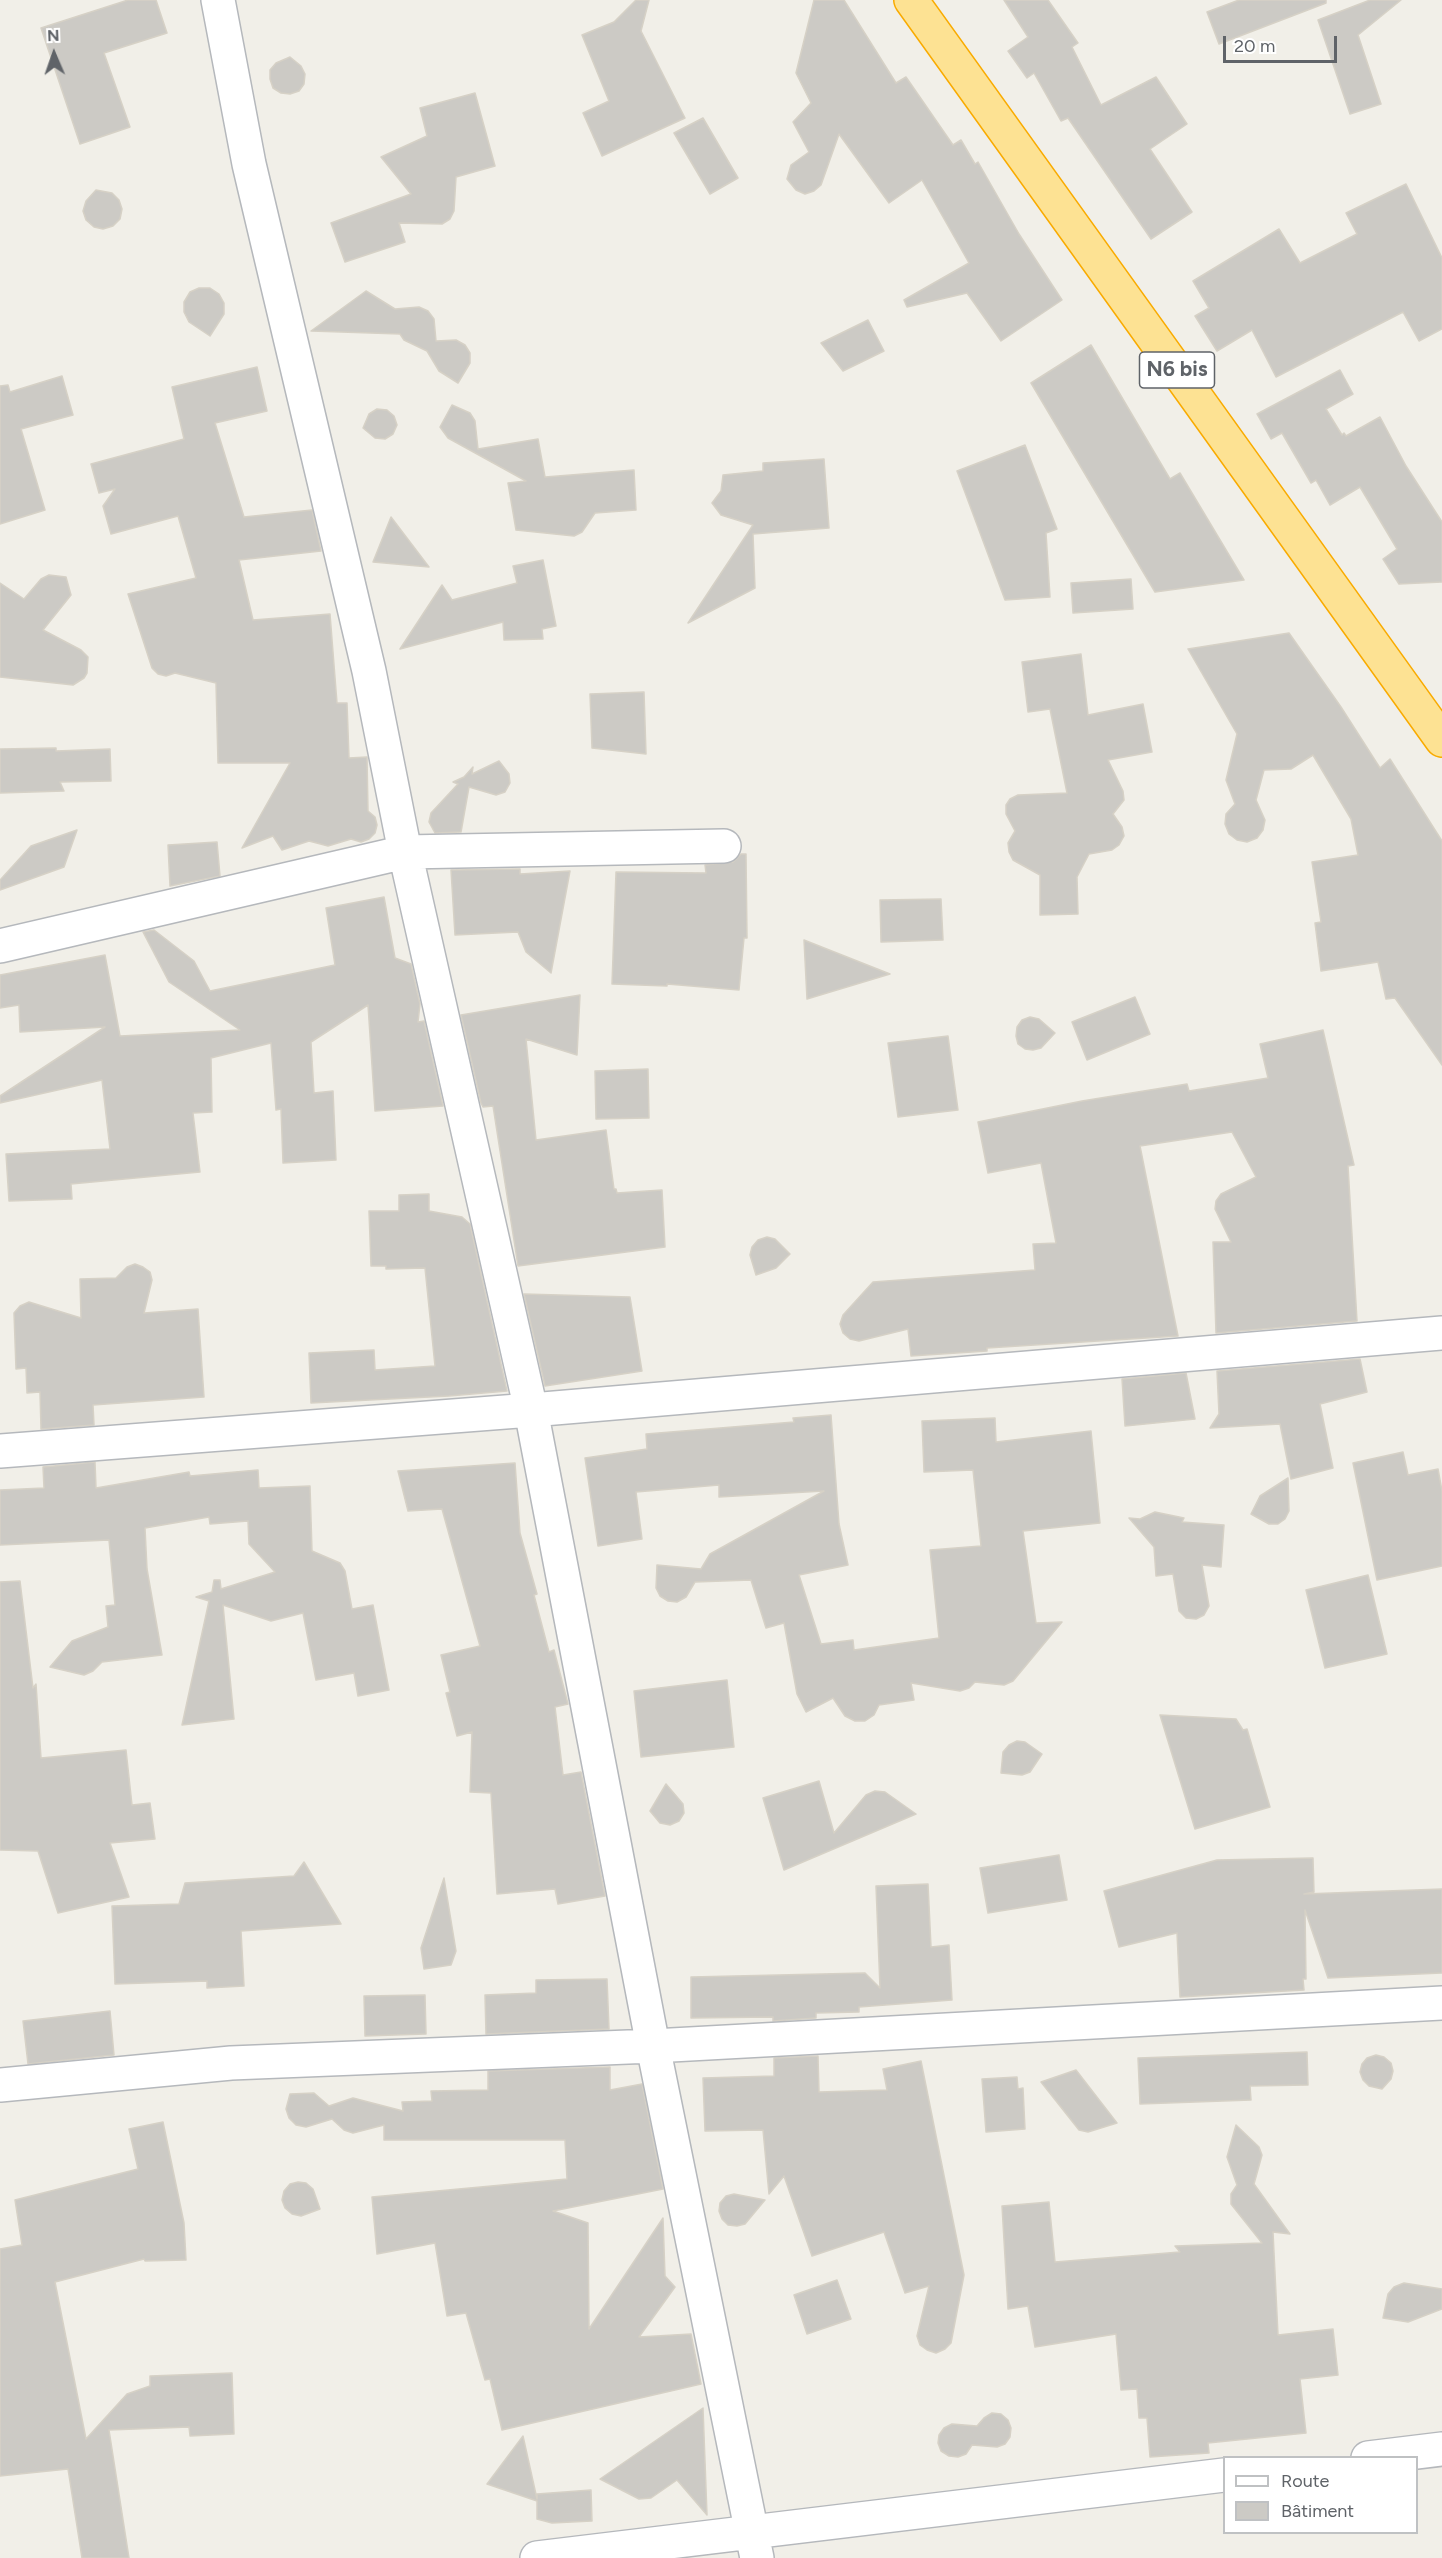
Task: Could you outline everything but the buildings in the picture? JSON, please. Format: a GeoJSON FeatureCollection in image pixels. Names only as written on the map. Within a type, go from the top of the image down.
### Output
{"type":"FeatureCollection","features":[{"type":"Feature","properties":{"kind":"highway","name":"N6 bis"},"geometry":{"type":"LineString","coordinates":[[911,0],[1442,740]]}},
{"type":"Feature","properties":{"kind":"street"},"geometry":{"type":"LineString","coordinates":[[218,0],[249,164],[369,671],[405,852],[531,1410],[653,2046],[754,2545]]}},
{"type":"Feature","properties":{"kind":"street"},"geometry":{"type":"LineString","coordinates":[[0,946],[405,852],[724,846]]}},
{"type":"Feature","properties":{"kind":"street"},"geometry":{"type":"LineString","coordinates":[[0,1451],[531,1410],[1442,1334]]}},
{"type":"Feature","properties":{"kind":"street"},"geometry":{"type":"LineString","coordinates":[[0,2085],[231,2063],[653,2046],[1442,2003]]}},
{"type":"Feature","properties":{"kind":"street"},"geometry":{"type":"LineString","coordinates":[[1377,2456],[1442,2449]]}},
{"type":"Feature","properties":{"kind":"street"},"geometry":{"type":"LineString","coordinates":[[537,2558],[754,2545],[1223,2475]]}}]}
